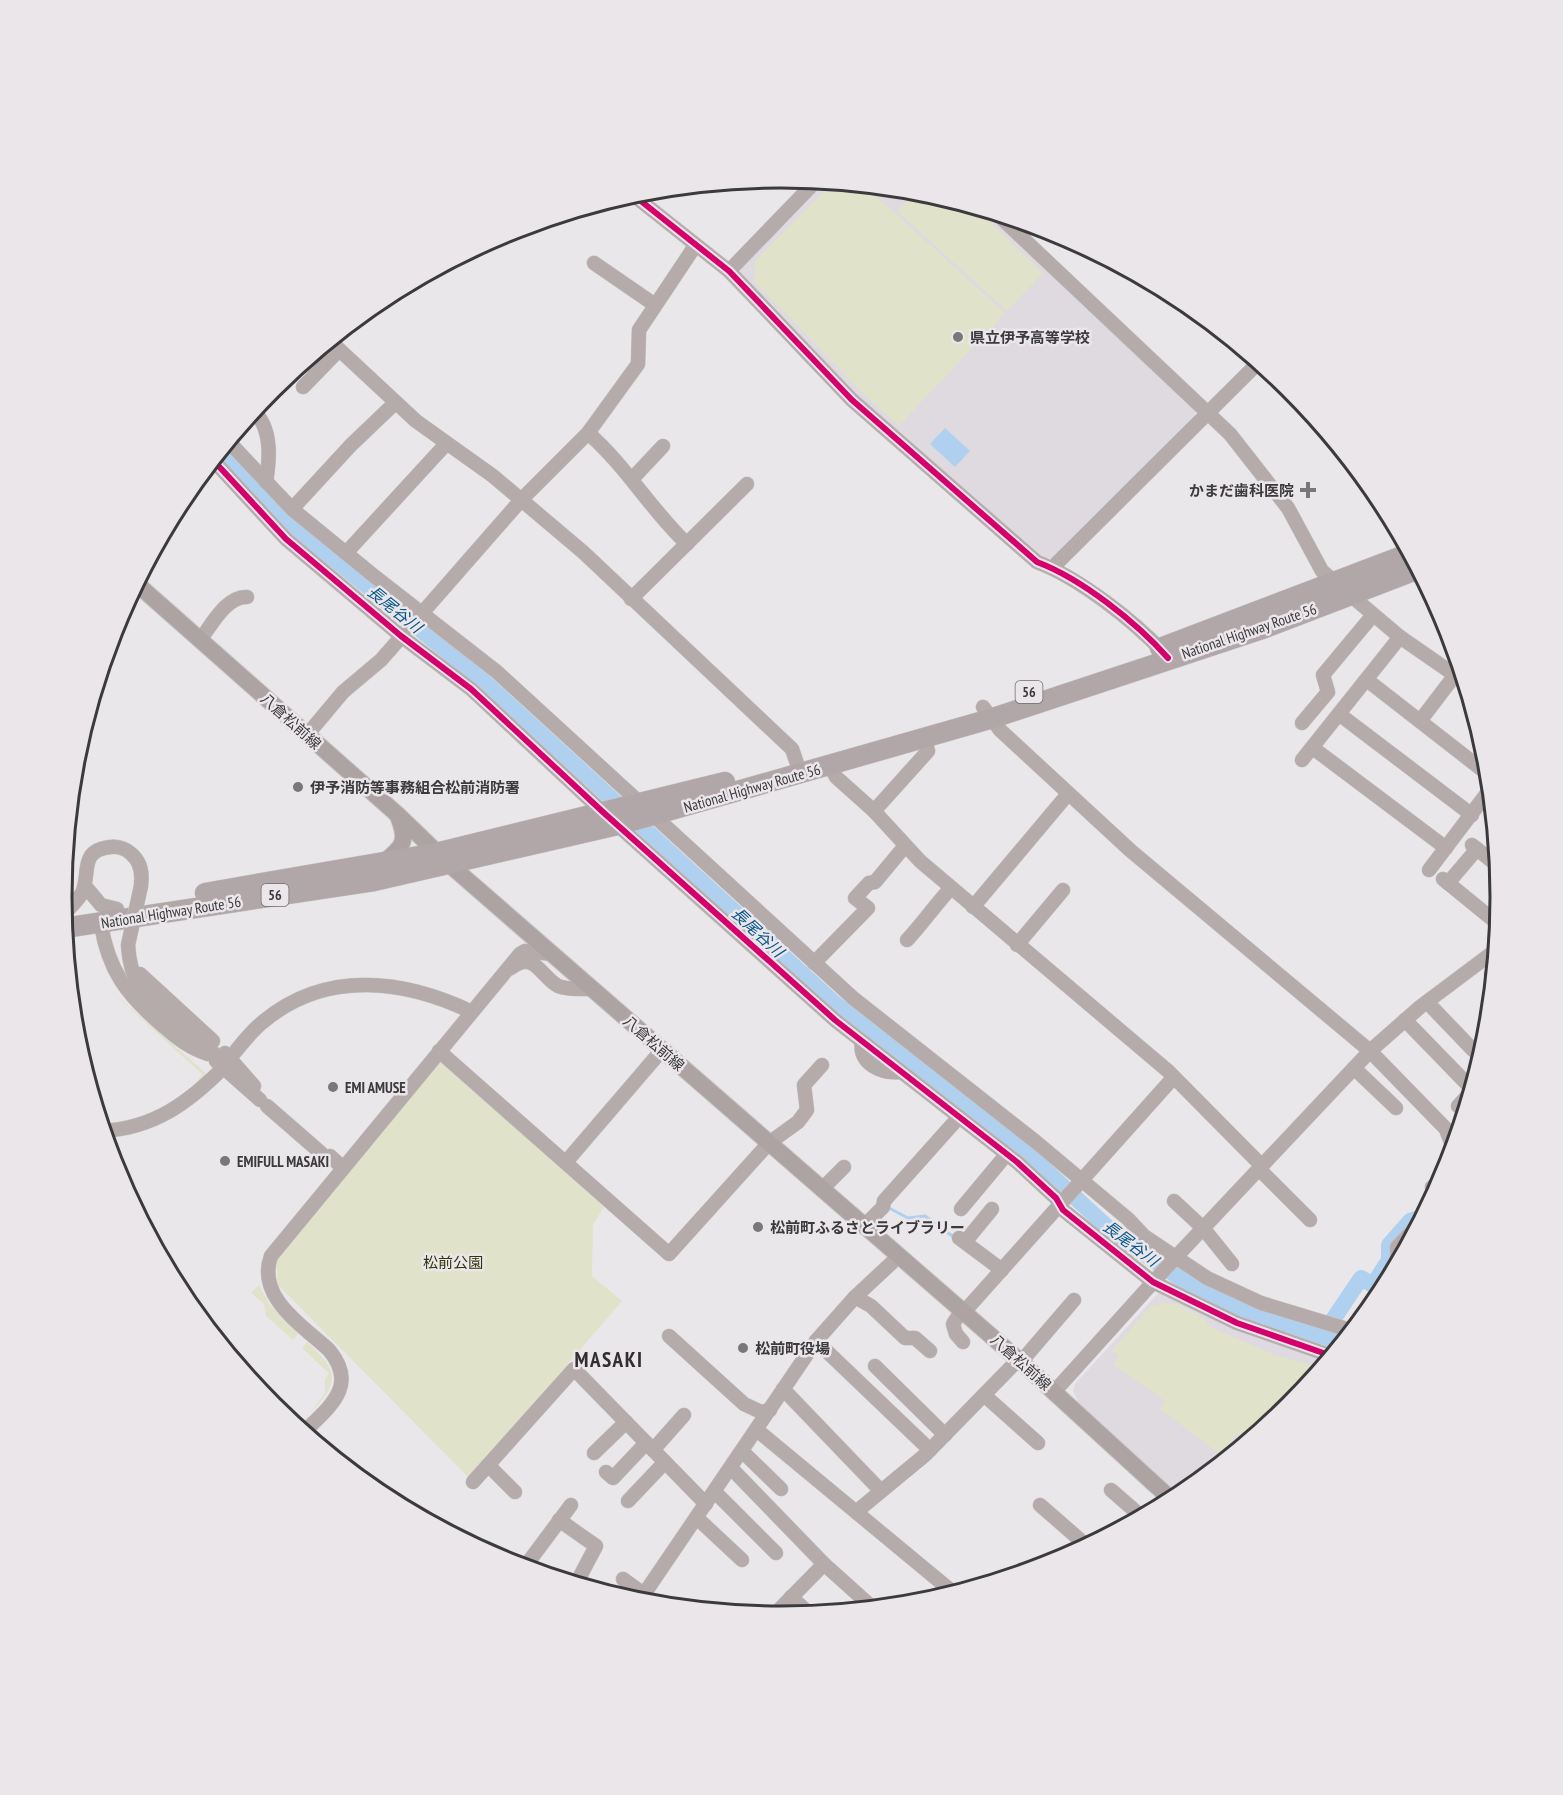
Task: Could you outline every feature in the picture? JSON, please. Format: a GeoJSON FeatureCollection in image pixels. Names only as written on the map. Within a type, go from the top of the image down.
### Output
{"type":"FeatureCollection","features":[{"type":"Feature","properties":{"kind":"highway","name":"National Highway Route 56"},"geometry":{"type":"LineString","coordinates":[[73,927],[374,881],[443,859],[647,810],[799,769],[986,713],[1164,653],[1403,556]]}},
{"type":"Feature","properties":{"kind":"highway","name":"National Highway Route 56"},"geometry":{"type":"LineString","coordinates":[[1164,653],[1265,628],[1412,572]]}},
{"type":"Feature","properties":{"kind":"highway","name":"National Highway Route 56"},"geometry":{"type":"LineString","coordinates":[[799,769],[830,766],[925,739],[986,713]]}},
{"type":"Feature","properties":{"kind":"highway","name":"National Highway Route 56"},"geometry":{"type":"LineString","coordinates":[[73,913],[117,909],[384,862],[443,859]]}},
{"type":"Feature","properties":{"kind":"main road","name":"八倉松前線"},"geometry":{"type":"LineString","coordinates":[[143,589],[398,816],[443,859],[1019,1361],[1166,1493]]}},
{"type":"Feature","properties":{"kind":"main road"},"geometry":{"type":"LineString","coordinates":[[384,862],[397,851],[404,841],[404,830],[398,816]]}},
{"type":"Feature","properties":{"kind":"street"},"geometry":{"type":"LineString","coordinates":[[729,271],[808,189]]}},
{"type":"Feature","properties":{"kind":"street"},"geometry":{"type":"LineString","coordinates":[[642,202],[729,271],[852,400],[1037,562],[1065,573],[1115,608],[1164,653]]}},
{"type":"Feature","properties":{"kind":"street"},"geometry":{"type":"LineString","coordinates":[[1010,226],[1230,434],[1288,508],[1322,571],[1400,637],[1455,674]]}},
{"type":"Feature","properties":{"kind":"street"},"geometry":{"type":"LineString","coordinates":[[307,735],[343,692],[381,660],[522,499],[588,433],[638,364],[639,330],[695,246]]}},
{"type":"Feature","properties":{"kind":"street"},"geometry":{"type":"LineString","coordinates":[[594,263],[655,305]]}},
{"type":"Feature","properties":{"kind":"street"},"geometry":{"type":"LineString","coordinates":[[336,347],[395,403],[446,444],[493,476],[583,552],[792,749],[799,769]]}},
{"type":"Feature","properties":{"kind":"street"},"geometry":{"type":"LineString","coordinates":[[303,387],[333,349]]}},
{"type":"Feature","properties":{"kind":"street"},"geometry":{"type":"LineString","coordinates":[[1052,568],[1253,368]]}},
{"type":"Feature","properties":{"kind":"street"},"geometry":{"type":"LineString","coordinates":[[292,509],[351,445],[395,403]]}},
{"type":"Feature","properties":{"kind":"street"},"geometry":{"type":"LineString","coordinates":[[259,418],[267,428],[266,482]]}},
{"type":"Feature","properties":{"kind":"street"},"geometry":{"type":"LineString","coordinates":[[588,433],[632,479],[666,525],[687,544]]}},
{"type":"Feature","properties":{"kind":"street"},"geometry":{"type":"LineString","coordinates":[[346,553],[446,444]]}},
{"type":"Feature","properties":{"kind":"street"},"geometry":{"type":"LineString","coordinates":[[632,479],[663,446]]}},
{"type":"Feature","properties":{"kind":"street"},"geometry":{"type":"LineString","coordinates":[[234,447],[292,509],[420,614],[497,672],[882,1024],[1036,1142],[1079,1184],[1128,1219],[1144,1236],[1207,1278],[1261,1303],[1344,1328]]}},
{"type":"Feature","properties":{"kind":"street"},"geometry":{"type":"LineString","coordinates":[[219,466],[286,539],[471,689],[862,1042],[1042,1184],[1060,1204],[1154,1281],[1237,1323],[1324,1353]]}},
{"type":"Feature","properties":{"kind":"street"},"geometry":{"type":"LineString","coordinates":[[631,599],[747,484]]}},
{"type":"Feature","properties":{"kind":"street"},"geometry":{"type":"LineString","coordinates":[[200,640],[231,602],[239,597],[247,597]]}},
{"type":"Feature","properties":{"kind":"street"},"geometry":{"type":"LineString","coordinates":[[1302,723],[1328,692],[1323,675],[1373,615]]}},
{"type":"Feature","properties":{"kind":"street"},"geometry":{"type":"LineString","coordinates":[[1302,760],[1400,637]]}},
{"type":"Feature","properties":{"kind":"street"},"geometry":{"type":"LineString","coordinates":[[1367,680],[1478,766]]}},
{"type":"Feature","properties":{"kind":"street"},"geometry":{"type":"LineString","coordinates":[[1420,721],[1457,681]]}},
{"type":"Feature","properties":{"kind":"street"},"geometry":{"type":"LineString","coordinates":[[986,713],[1068,794],[1131,851],[1370,1051],[1446,1129],[1449,1137]]}},
{"type":"Feature","properties":{"kind":"street"},"geometry":{"type":"LineString","coordinates":[[1339,714],[1472,815]]}},
{"type":"Feature","properties":{"kind":"street"},"geometry":{"type":"LineString","coordinates":[[874,811],[928,751],[925,739]]}},
{"type":"Feature","properties":{"kind":"street"},"geometry":{"type":"LineString","coordinates":[[1313,748],[1446,848]]}},
{"type":"Feature","properties":{"kind":"street"},"geometry":{"type":"LineString","coordinates":[[830,766],[836,777],[874,811],[905,846],[951,888],[1173,1078],[1310,1220]]}},
{"type":"Feature","properties":{"kind":"street"},"geometry":{"type":"LineString","coordinates":[[973,907],[1068,794]]}},
{"type":"Feature","properties":{"kind":"street"},"geometry":{"type":"LineString","coordinates":[[1429,870],[1484,798]]}},
{"type":"Feature","properties":{"kind":"street"},"geometry":{"type":"LineString","coordinates":[[72,905],[85,886],[86,866],[90,858],[104,847],[117,846],[128,851],[136,859],[141,869],[141,886],[128,945],[131,974],[135,984],[213,1051]]}},
{"type":"Feature","properties":{"kind":"street"},"geometry":{"type":"LineString","coordinates":[[814,963],[868,908],[855,898],[869,883],[875,882],[905,846]]}},
{"type":"Feature","properties":{"kind":"street"},"geometry":{"type":"LineString","coordinates":[[1489,859],[1474,846],[1445,881],[1490,917]]}},
{"type":"Feature","properties":{"kind":"street"},"geometry":{"type":"LineString","coordinates":[[85,886],[101,905],[117,909]]}},
{"type":"Feature","properties":{"kind":"street"},"geometry":{"type":"LineString","coordinates":[[907,940],[925,921],[929,910],[951,888]]}},
{"type":"Feature","properties":{"kind":"street"},"geometry":{"type":"LineString","coordinates":[[1017,945],[1062,890]]}},
{"type":"Feature","properties":{"kind":"street"},"geometry":{"type":"LineString","coordinates":[[101,924],[104,945],[134,1000],[189,1048],[213,1051]]}},
{"type":"Feature","properties":{"kind":"street"},"geometry":{"type":"LineString","coordinates":[[309,1426],[340,1392],[341,1373],[335,1358],[272,1294],[267,1271],[271,1256],[439,1051],[525,951],[552,954]]}},
{"type":"Feature","properties":{"kind":"street"},"geometry":{"type":"LineString","coordinates":[[1054,1392],[1203,1228],[1370,1051],[1427,1002],[1488,955]]}},
{"type":"Feature","properties":{"kind":"street"},"geometry":{"type":"LineString","coordinates":[[509,969],[519,961],[525,961],[532,963],[558,986],[592,989]]}},
{"type":"Feature","properties":{"kind":"street"},"geometry":{"type":"LineString","coordinates":[[140,974],[213,1051]]}},
{"type":"Feature","properties":{"kind":"street"},"geometry":{"type":"LineString","coordinates":[[111,1130],[136,1126],[168,1113],[194,1097],[271,1016],[307,997],[340,987],[377,984],[398,986],[431,994],[472,1012]]}},
{"type":"Feature","properties":{"kind":"street"},"geometry":{"type":"LineString","coordinates":[[151,1000],[180,1017],[265,1101],[341,1169]]}},
{"type":"Feature","properties":{"kind":"street"},"geometry":{"type":"LineString","coordinates":[[1427,1002],[1473,1050]]}},
{"type":"Feature","properties":{"kind":"street"},"geometry":{"type":"LineString","coordinates":[[170,1012],[226,1063]]}},
{"type":"Feature","properties":{"kind":"street"},"geometry":{"type":"LineString","coordinates":[[1405,1020],[1466,1084]]}},
{"type":"Feature","properties":{"kind":"street"},"geometry":{"type":"LineString","coordinates":[[566,1162],[662,1050]]}},
{"type":"Feature","properties":{"kind":"street"},"geometry":{"type":"LineString","coordinates":[[439,1051],[669,1254],[769,1143],[798,1122],[807,1110],[804,1085],[822,1065]]}},
{"type":"Feature","properties":{"kind":"street"},"geometry":{"type":"LineString","coordinates":[[1354,1068],[1396,1108]]}},
{"type":"Feature","properties":{"kind":"street"},"geometry":{"type":"LineString","coordinates":[[963,1342],[956,1334],[953,1324],[1173,1078]]}},
{"type":"Feature","properties":{"kind":"street"},"geometry":{"type":"LineString","coordinates":[[864,1226],[883,1206],[884,1200],[958,1117]]}},
{"type":"Feature","properties":{"kind":"street"},"geometry":{"type":"LineString","coordinates":[[961,1209],[1006,1155]]}},
{"type":"Feature","properties":{"kind":"street"},"geometry":{"type":"LineString","coordinates":[[822,1189],[843,1167]]}},
{"type":"Feature","properties":{"kind":"street"},"geometry":{"type":"LineString","coordinates":[[1174,1201],[1203,1228],[1232,1264]]}},
{"type":"Feature","properties":{"kind":"street"},"geometry":{"type":"LineString","coordinates":[[992,1209],[962,1240],[1002,1270]]}},
{"type":"Feature","properties":{"kind":"street"},"geometry":{"type":"LineString","coordinates":[[644,1593],[816,1341],[855,1297],[899,1256]]}},
{"type":"Feature","properties":{"kind":"street"},"geometry":{"type":"LineString","coordinates":[[855,1297],[870,1305],[905,1338],[915,1338],[930,1351]]}},
{"type":"Feature","properties":{"kind":"street"},"geometry":{"type":"LineString","coordinates":[[856,1512],[930,1450],[1019,1361],[1074,1300]]}},
{"type":"Feature","properties":{"kind":"street"},"geometry":{"type":"LineString","coordinates":[[669,1336],[744,1404],[761,1412],[770,1410]]}},
{"type":"Feature","properties":{"kind":"street"},"geometry":{"type":"LineString","coordinates":[[816,1341],[930,1450]]}},
{"type":"Feature","properties":{"kind":"street"},"geometry":{"type":"LineString","coordinates":[[875,1366],[945,1435]]}},
{"type":"Feature","properties":{"kind":"street"},"geometry":{"type":"LineString","coordinates":[[473,1482],[574,1369],[706,1504]]}},
{"type":"Feature","properties":{"kind":"street"},"geometry":{"type":"LineString","coordinates":[[783,1389],[881,1491]]}},
{"type":"Feature","properties":{"kind":"street"},"geometry":{"type":"LineString","coordinates":[[984,1395],[1038,1443]]}},
{"type":"Feature","properties":{"kind":"street"},"geometry":{"type":"LineString","coordinates":[[606,1472],[613,1478],[684,1414]]}},
{"type":"Feature","properties":{"kind":"street"},"geometry":{"type":"LineString","coordinates":[[594,1453],[626,1422]]}},
{"type":"Feature","properties":{"kind":"street"},"geometry":{"type":"LineString","coordinates":[[757,1430],[947,1587]]}},
{"type":"Feature","properties":{"kind":"street"},"geometry":{"type":"LineString","coordinates":[[742,1452],[781,1489]]}},
{"type":"Feature","properties":{"kind":"street"},"geometry":{"type":"LineString","coordinates":[[628,1501],[665,1462]]}},
{"type":"Feature","properties":{"kind":"street"},"geometry":{"type":"LineString","coordinates":[[488,1465],[514,1492]]}},
{"type":"Feature","properties":{"kind":"street"},"geometry":{"type":"LineString","coordinates":[[731,1468],[824,1564],[866,1602]]}},
{"type":"Feature","properties":{"kind":"street"},"geometry":{"type":"LineString","coordinates":[[1111,1490],[1136,1512]]}},
{"type":"Feature","properties":{"kind":"street"},"geometry":{"type":"LineString","coordinates":[[715,1492],[776,1553]]}},
{"type":"Feature","properties":{"kind":"street"},"geometry":{"type":"LineString","coordinates":[[530,1560],[571,1505]]}},
{"type":"Feature","properties":{"kind":"street"},"geometry":{"type":"LineString","coordinates":[[1040,1505],[1081,1540]]}},
{"type":"Feature","properties":{"kind":"street"},"geometry":{"type":"LineString","coordinates":[[697,1518],[742,1560]]}},
{"type":"Feature","properties":{"kind":"street"},"geometry":{"type":"LineString","coordinates":[[559,1520],[596,1546],[580,1577]]}},
{"type":"Feature","properties":{"kind":"street"},"geometry":{"type":"LineString","coordinates":[[782,1607],[824,1564]]}},
{"type":"Feature","properties":{"kind":"street"},"geometry":{"type":"LineString","coordinates":[[623,1579],[634,1591]]}},
{"type":"Feature","properties":{"kind":"street"},"geometry":{"type":"LineString","coordinates":[[791,1597],[801,1606]]}},
{"type":"Feature","properties":{"kind":"shaded area","name":"県立伊予高等学校"},"geometry":{"type":"Polygon","coordinates":[[[816,189],[874,194],[920,202],[996,222],[1196,410],[1194,416],[1055,558],[1039,559],[854,398],[741,276],[740,265],[816,189]]]}},
{"type":"Feature","properties":{"kind":"shaded area"},"geometry":{"type":"Polygon","coordinates":[[[1161,1290],[1323,1355],[1283,1399],[1249,1431],[1173,1489],[1079,1403],[1073,1391],[1075,1384],[1161,1290]]]}},
{"type":"Feature","properties":{"kind":"green space"},"geometry":{"type":"Polygon","coordinates":[[[826,190],[874,194],[1005,313],[899,426],[859,389],[755,282],[755,261],[826,190]]]}},
{"type":"Feature","properties":{"kind":"green space"},"geometry":{"type":"Polygon","coordinates":[[[908,200],[986,219],[1043,273],[1007,311],[897,211],[908,200]]]}},
{"type":"Feature","properties":{"kind":"green space"},"geometry":{"type":"Polygon","coordinates":[[[108,988],[208,1075],[193,1088],[202,1074],[108,988]]]}},
{"type":"Feature","properties":{"kind":"green space","name":"松前公園"},"geometry":{"type":"Polygon","coordinates":[[[440,1058],[604,1207],[593,1225],[592,1276],[622,1301],[490,1454],[473,1482],[278,1285],[276,1258],[440,1058]]]}},
{"type":"Feature","properties":{"kind":"green space"},"geometry":{"type":"Polygon","coordinates":[[[259,1285],[269,1304],[298,1334],[293,1340],[266,1316],[264,1304],[251,1293],[259,1285]]]}},
{"type":"Feature","properties":{"kind":"green space"},"geometry":{"type":"Polygon","coordinates":[[[1164,1303],[1177,1304],[1205,1319],[1208,1326],[1275,1355],[1314,1366],[1249,1431],[1242,1437],[1237,1433],[1220,1454],[1160,1409],[1165,1401],[1113,1364],[1119,1356],[1112,1350],[1151,1306],[1164,1303]]]}},
{"type":"Feature","properties":{"kind":"green space"},"geometry":{"type":"Polygon","coordinates":[[[307,1342],[326,1361],[332,1377],[331,1385],[319,1403],[309,1414],[325,1393],[325,1379],[329,1373],[302,1348],[307,1342]]]}},
{"type":"Feature","properties":{"kind":"water"},"geometry":{"type":"Polygon","coordinates":[[[945,428],[970,451],[955,467],[930,444],[945,428]]]}},
{"type":"Feature","properties":{"kind":"waterway","name":"長尾谷川"},"geometry":{"type":"LineString","coordinates":[[226,457],[275,511],[488,685],[832,1001],[1030,1156],[1116,1235],[1193,1287],[1232,1306],[1335,1341]]}},
{"type":"Feature","properties":{"kind":"waterway"},"geometry":{"type":"LineString","coordinates":[[889,1208],[908,1218],[925,1216],[955,1238]]}},
{"type":"Feature","properties":{"kind":"waterway"},"geometry":{"type":"LineString","coordinates":[[1322,1336],[1361,1278],[1373,1285],[1389,1260],[1389,1245],[1413,1220]]}},
{"type":"Feature","properties":{"kind":"cycle path"},"geometry":{"type":"LineString","coordinates":[[642,202],[729,271],[852,400],[1037,562],[1090,590],[1124,616],[1168,658]]}},
{"type":"Feature","properties":{"kind":"cycle path"},"geometry":{"type":"LineString","coordinates":[[219,466],[286,539],[401,636],[471,689],[604,813],[835,1020],[1017,1162],[1056,1198],[1063,1210],[1153,1282],[1237,1323],[1324,1353]]}},
{"type":"Feature","properties":{"kind":"place","name":"県立伊予高等学校"},"geometry":{"type":"Point","coordinates":[958,337]}},
{"type":"Feature","properties":{"kind":"place","name":"かまだ歯科医院"},"geometry":{"type":"Point","coordinates":[1308,490]}},
{"type":"Feature","properties":{"kind":"place","name":"伊予消防等事務組合松前消防署"},"geometry":{"type":"Point","coordinates":[298,787]}},
{"type":"Feature","properties":{"kind":"place","name":"EMI AMUSE"},"geometry":{"type":"Point","coordinates":[333,1087]}},
{"type":"Feature","properties":{"kind":"place","name":"EMIFULL MASAKI"},"geometry":{"type":"Point","coordinates":[225,1161]}},
{"type":"Feature","properties":{"kind":"place","name":"松前町ふるさとライブラリー"},"geometry":{"type":"Point","coordinates":[758,1227]}},
{"type":"Feature","properties":{"kind":"place","name":"松前町役場"},"geometry":{"type":"Point","coordinates":[743,1348]}},
{"type":"Feature","properties":{"kind":"district","name":"MASAKI"},"geometry":{"type":"Point","coordinates":[609,1359]}}]}
